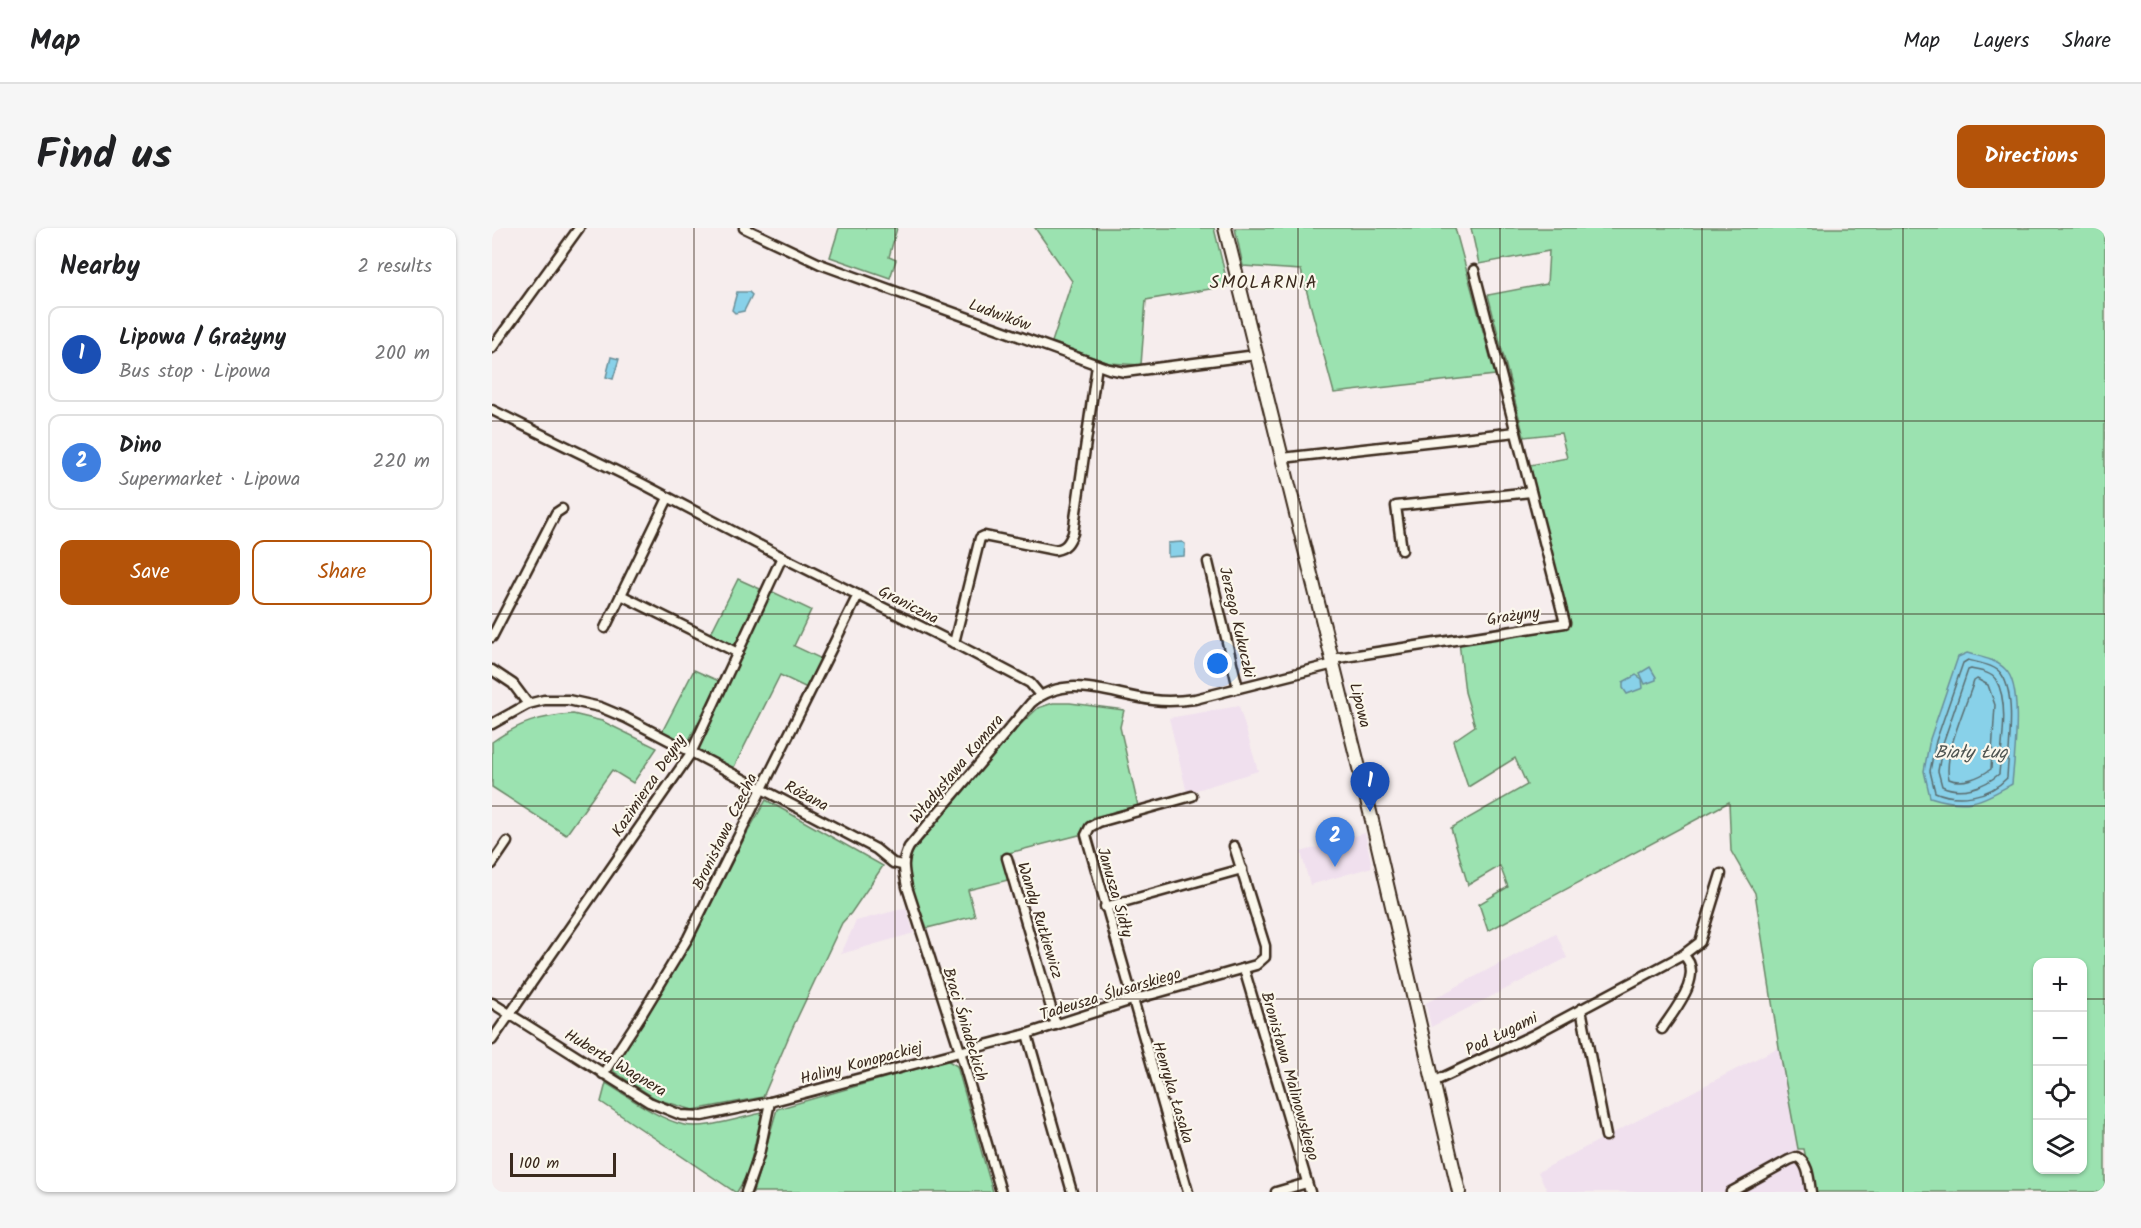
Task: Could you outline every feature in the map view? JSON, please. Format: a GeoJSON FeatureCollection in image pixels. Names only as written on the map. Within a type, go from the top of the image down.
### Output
{"type":"FeatureCollection","features":[{"type":"Feature","properties":{"kind":"main road","name":"Lipowa"},"geometry":{"type":"LineString","coordinates":[[1224,228],[1333,662],[1459,1192]]}},
{"type":"Feature","properties":{"kind":"street"},"geometry":{"type":"LineString","coordinates":[[492,348],[579,228]]}},
{"type":"Feature","properties":{"kind":"street","name":"Ludwików"},"geometry":{"type":"LineString","coordinates":[[744,228],[820,264],[1098,365],[1125,372],[1256,355]]}},
{"type":"Feature","properties":{"kind":"street","name":"Grażyny"},"geometry":{"type":"LineString","coordinates":[[1333,662],[1565,623],[1474,270]]}},
{"type":"Feature","properties":{"kind":"street"},"geometry":{"type":"LineString","coordinates":[[954,643],[980,538],[984,536],[1055,550],[1063,549],[1070,541],[1098,365]]}},
{"type":"Feature","properties":{"kind":"street","name":"Graniczna"},"geometry":{"type":"LineString","coordinates":[[492,410],[641,483],[954,643],[1030,683],[1040,695]]}},
{"type":"Feature","properties":{"kind":"street"},"geometry":{"type":"LineString","coordinates":[[1282,458],[1516,432]]}},
{"type":"Feature","properties":{"kind":"street"},"geometry":{"type":"LineString","coordinates":[[1402,549],[1396,506],[1531,492]]}},
{"type":"Feature","properties":{"kind":"street"},"geometry":{"type":"LineString","coordinates":[[605,628],[668,498]]}},
{"type":"Feature","properties":{"kind":"street"},"geometry":{"type":"LineString","coordinates":[[492,636],[556,513],[562,509]]}},
{"type":"Feature","properties":{"kind":"street","name":"Kazimierza Deyny"},"geometry":{"type":"LineString","coordinates":[[492,1040],[691,753],[782,557]]}},
{"type":"Feature","properties":{"kind":"street","name":"Jerzego Kukuczki"},"geometry":{"type":"LineString","coordinates":[[1208,562],[1238,688]]}},
{"type":"Feature","properties":{"kind":"street"},"geometry":{"type":"LineString","coordinates":[[621,595],[738,653]]}},
{"type":"Feature","properties":{"kind":"street","name":"Bronisława Czecha"},"geometry":{"type":"LineString","coordinates":[[603,1074],[688,938],[858,595]]}},
{"type":"Feature","properties":{"kind":"street"},"geometry":{"type":"LineString","coordinates":[[1040,695],[1056,688],[1070,686],[1153,700],[1178,701],[1195,699],[1333,662]]}},
{"type":"Feature","properties":{"kind":"street"},"geometry":{"type":"LineString","coordinates":[[492,670],[513,684],[528,704]]}},
{"type":"Feature","properties":{"kind":"street","name":"Władysława Komara"},"geometry":{"type":"LineString","coordinates":[[902,865],[904,855],[915,840],[1030,703],[1040,695]]}},
{"type":"Feature","properties":{"kind":"street","name":"Różana"},"geometry":{"type":"LineString","coordinates":[[492,724],[528,704],[557,699],[600,707],[626,718],[762,789],[876,849],[893,863],[902,865]]}},
{"type":"Feature","properties":{"kind":"street","name":"Janusza Sidły"},"geometry":{"type":"LineString","coordinates":[[1132,1000],[1086,836],[1090,827],[1108,819],[1192,796]]}},
{"type":"Feature","properties":{"kind":"street"},"geometry":{"type":"LineString","coordinates":[[492,864],[507,842]]}},
{"type":"Feature","properties":{"kind":"street"},"geometry":{"type":"LineString","coordinates":[[1105,907],[1242,869],[1234,846]]}},
{"type":"Feature","properties":{"kind":"street","name":"Wandy Rutkiewicz"},"geometry":{"type":"LineString","coordinates":[[1007,858],[1056,1025]]}},
{"type":"Feature","properties":{"kind":"street","name":"Braci Śniadeckich"},"geometry":{"type":"LineString","coordinates":[[902,865],[1001,1192]]}},
{"type":"Feature","properties":{"kind":"street","name":"Tadeusza Ślusarskiego"},"geometry":{"type":"LineString","coordinates":[[960,1051],[1027,1034],[1132,1000],[1260,963],[1265,957],[1265,946],[1242,869]]}},
{"type":"Feature","properties":{"kind":"street","name":"Pod Ługami"},"geometry":{"type":"LineString","coordinates":[[1433,1082],[1533,1035],[1683,956],[1701,942],[1722,874]]}},
{"type":"Feature","properties":{"kind":"street"},"geometry":{"type":"LineString","coordinates":[[1662,1029],[1690,986],[1689,962],[1683,956]]}},
{"type":"Feature","properties":{"kind":"street","name":"Bronisława Malinowskiego"},"geometry":{"type":"LineString","coordinates":[[1244,969],[1308,1188]]}},
{"type":"Feature","properties":{"kind":"street","name":"Henryka Łasaka"},"geometry":{"type":"LineString","coordinates":[[1132,1000],[1188,1192]]}},
{"type":"Feature","properties":{"kind":"street","name":"Huberta Wagnera"},"geometry":{"type":"LineString","coordinates":[[492,1003],[649,1102],[681,1115],[702,1116],[770,1102]]}},
{"type":"Feature","properties":{"kind":"street"},"geometry":{"type":"LineString","coordinates":[[1581,1009],[1606,1136]]}},
{"type":"Feature","properties":{"kind":"street"},"geometry":{"type":"LineString","coordinates":[[1027,1034],[1072,1192]]}},
{"type":"Feature","properties":{"kind":"street","name":"Haliny Konopackiej"},"geometry":{"type":"LineString","coordinates":[[770,1102],[960,1051]]}},
{"type":"Feature","properties":{"kind":"street"},"geometry":{"type":"LineString","coordinates":[[746,1192],[759,1155],[770,1102]]}},
{"type":"Feature","properties":{"kind":"street"},"geometry":{"type":"LineString","coordinates":[[1731,1192],[1797,1157],[1806,1167],[1811,1192]]}},
{"type":"Feature","properties":{"kind":"street"},"geometry":{"type":"LineString","coordinates":[[1276,1192],[1308,1188]]}},
{"type":"Feature","properties":{"kind":"shaded area"},"geometry":{"type":"Polygon","coordinates":[[[1239,706],[1258,771],[1187,793],[1169,718],[1239,706]]]}},
{"type":"Feature","properties":{"kind":"shaded area"},"geometry":{"type":"Polygon","coordinates":[[[1365,833],[1372,867],[1310,885],[1301,852],[1365,833]]]}},
{"type":"Feature","properties":{"kind":"shaded area"},"geometry":{"type":"Polygon","coordinates":[[[906,908],[914,933],[841,954],[856,921],[906,908]]]}},
{"type":"Feature","properties":{"kind":"shaded area"},"geometry":{"type":"Polygon","coordinates":[[[1556,933],[1567,958],[1431,1027],[1426,1003],[1556,933]]]}},
{"type":"Feature","properties":{"kind":"shaded area"},"geometry":{"type":"Polygon","coordinates":[[[1779,1047],[1798,1149],[1792,1153],[1801,1165],[1807,1192],[1548,1192],[1538,1172],[1779,1047]]]}},
{"type":"Feature","properties":{"kind":"green space"},"geometry":{"type":"Polygon","coordinates":[[[839,228],[897,228],[889,257],[896,260],[890,278],[830,257],[839,228]]]}},
{"type":"Feature","properties":{"kind":"green space"},"geometry":{"type":"Polygon","coordinates":[[[1035,228],[1214,228],[1228,286],[1146,300],[1141,365],[1109,363],[1052,342],[1072,281],[1035,228]]]}},
{"type":"Feature","properties":{"kind":"green space"},"geometry":{"type":"Polygon","coordinates":[[[1235,228],[1455,228],[1495,375],[1334,393],[1301,270],[1243,266],[1235,228]]]}},
{"type":"Feature","properties":{"kind":"green space"},"geometry":{"type":"Polygon","coordinates":[[[1471,228],[2105,228],[2105,1192],[1813,1192],[1804,1149],[1798,1149],[1779,1047],[1755,893],[1731,851],[1729,802],[1488,931],[1479,904],[1508,887],[1500,866],[1468,885],[1451,828],[1527,785],[1515,758],[1468,787],[1453,741],[1475,726],[1465,692],[1459,642],[1569,626],[1530,465],[1567,458],[1561,433],[1524,437],[1488,295],[1547,284],[1549,251],[1479,264],[1471,228]]]}},
{"type":"Feature","properties":{"kind":"green space"},"geometry":{"type":"Polygon","coordinates":[[[738,579],[760,589],[738,642],[732,645],[710,635],[738,579]]]}},
{"type":"Feature","properties":{"kind":"green space"},"geometry":{"type":"Polygon","coordinates":[[[769,592],[811,610],[794,646],[822,659],[807,688],[780,675],[733,769],[696,750],[769,592]]]}},
{"type":"Feature","properties":{"kind":"green space"},"geometry":{"type":"Polygon","coordinates":[[[694,670],[719,681],[688,742],[684,743],[662,732],[694,670]]]}},
{"type":"Feature","properties":{"kind":"green space"},"geometry":{"type":"Polygon","coordinates":[[[1053,703],[1124,710],[1120,727],[1138,806],[1094,817],[1079,835],[1001,855],[1008,880],[968,890],[975,916],[927,928],[910,878],[910,858],[914,849],[1020,725],[1038,708],[1053,703]]]}},
{"type":"Feature","properties":{"kind":"green space"},"geometry":{"type":"Polygon","coordinates":[[[573,714],[602,721],[657,748],[633,783],[612,770],[566,835],[492,787],[492,742],[530,722],[573,714]]]}},
{"type":"Feature","properties":{"kind":"green space"},"geometry":{"type":"Polygon","coordinates":[[[766,800],[883,866],[842,923],[763,1097],[693,1110],[656,1099],[614,1072],[613,1068],[694,937],[766,800]]]}},
{"type":"Feature","properties":{"kind":"green space"},"geometry":{"type":"Polygon","coordinates":[[[947,1060],[957,1066],[993,1192],[753,1192],[777,1109],[947,1060]]]}},
{"type":"Feature","properties":{"kind":"green space"},"geometry":{"type":"Polygon","coordinates":[[[606,1083],[654,1113],[684,1125],[702,1126],[762,1113],[748,1173],[737,1192],[601,1102],[606,1083]]]}},
{"type":"Feature","properties":{"kind":"water"},"geometry":{"type":"Polygon","coordinates":[[[737,292],[749,292],[752,295],[744,311],[735,313],[732,310],[737,292]]]}},
{"type":"Feature","properties":{"kind":"water"},"geometry":{"type":"Polygon","coordinates":[[[611,357],[619,359],[613,379],[606,377],[611,357]]]}},
{"type":"Feature","properties":{"kind":"water"},"geometry":{"type":"Polygon","coordinates":[[[1182,542],[1185,544],[1184,556],[1168,557],[1168,543],[1182,542]]]}},
{"type":"Feature","properties":{"kind":"water","name":"Biały Ług"},"geometry":{"type":"Polygon","coordinates":[[[1967,653],[1997,663],[2011,678],[2016,706],[2012,784],[1973,802],[1954,803],[1930,797],[1924,771],[1930,739],[1958,657],[1967,653]]]}},
{"type":"Feature","properties":{"kind":"water"},"geometry":{"type":"Polygon","coordinates":[[[1650,667],[1656,680],[1645,684],[1640,673],[1650,667]]]}},
{"type":"Feature","properties":{"kind":"water"},"geometry":{"type":"Polygon","coordinates":[[[1636,675],[1642,679],[1643,688],[1627,694],[1623,688],[1623,682],[1636,675]]]}},
{"type":"Feature","properties":{"kind":"place","name":"Lipowa / Grażyny"},"geometry":{"type":"Point","coordinates":[1370,812]}},
{"type":"Feature","properties":{"kind":"place","name":"Dino"},"geometry":{"type":"Point","coordinates":[1335,867]}},
{"type":"Feature","properties":{"kind":"district","name":"SMOLARNIA"},"geometry":{"type":"Point","coordinates":[1264,282]}}]}
